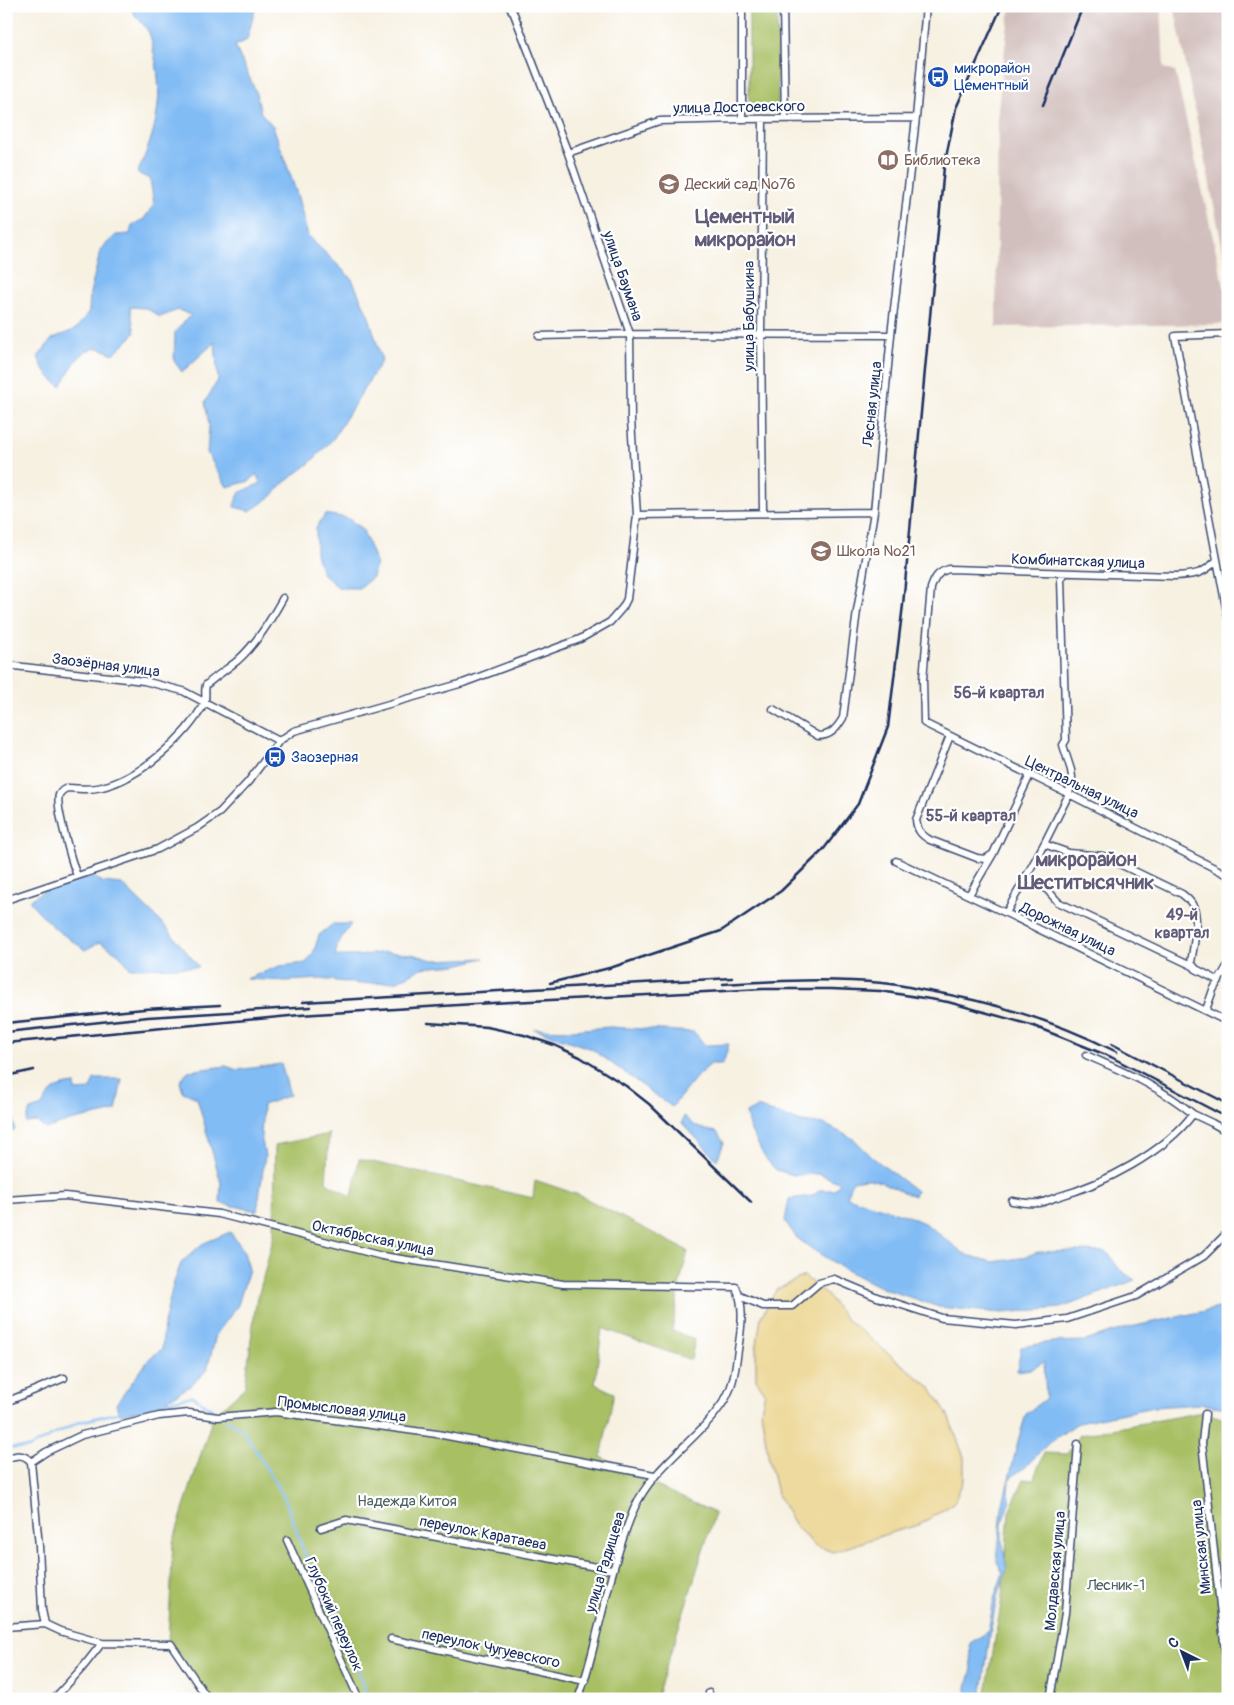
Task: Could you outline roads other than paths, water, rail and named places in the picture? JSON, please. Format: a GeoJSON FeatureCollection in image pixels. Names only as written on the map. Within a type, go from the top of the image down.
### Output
{"type":"FeatureCollection","features":[{"type":"Feature","properties":{"kind":"street","name":"улица Баумана"},"geometry":{"type":"LineString","coordinates":[[279,741],[294,730],[463,683],[580,638],[610,622],[623,608],[627,600],[637,515],[631,420],[630,334],[568,153],[514,14],[509,6]]}},
{"type":"Feature","properties":{"kind":"street"},"geometry":{"type":"LineString","coordinates":[[742,6],[742,119]]}},
{"type":"Feature","properties":{"kind":"street"},"geometry":{"type":"LineString","coordinates":[[783,6],[785,119]]}},
{"type":"Feature","properties":{"kind":"street","name":"Лесная улица"},"geometry":{"type":"LineString","coordinates":[[773,709],[818,736],[825,736],[831,733],[843,718],[857,611],[874,512],[891,335],[916,118],[926,6]]}},
{"type":"Feature","properties":{"kind":"street","name":"улица Достоевского"},"geometry":{"type":"LineString","coordinates":[[568,153],[659,121],[916,118]]}},
{"type":"Feature","properties":{"kind":"street","name":"улица Бабушкина"},"geometry":{"type":"LineString","coordinates":[[763,119],[761,335],[763,513]]}},
{"type":"Feature","properties":{"kind":"street"},"geometry":{"type":"LineString","coordinates":[[539,336],[630,334],[891,335]]}},
{"type":"Feature","properties":{"kind":"street"},"geometry":{"type":"LineString","coordinates":[[1228,334],[1175,336],[1228,618]]}},
{"type":"Feature","properties":{"kind":"street"},"geometry":{"type":"LineString","coordinates":[[637,515],[874,512]]}},
{"type":"Feature","properties":{"kind":"street","name":"Комбинатская улица"},"geometry":{"type":"LineString","coordinates":[[924,723],[923,679],[930,588],[940,572],[949,569],[1174,576],[1196,574],[1206,570],[1216,561]]}},
{"type":"Feature","properties":{"kind":"street"},"geometry":{"type":"LineString","coordinates":[[1006,913],[1069,794],[1072,777],[1063,745],[1066,740],[1061,579],[1065,573]]}},
{"type":"Feature","properties":{"kind":"street"},"geometry":{"type":"LineString","coordinates":[[76,876],[70,860],[60,810],[58,797],[61,792],[68,788],[84,790],[102,787],[118,781],[150,762],[170,746],[191,724],[206,701],[206,685],[237,661],[253,645],[267,626],[283,598]]}},
{"type":"Feature","properties":{"kind":"street","name":"Заозёрная улица"},"geometry":{"type":"LineString","coordinates":[[6,665],[144,681],[183,690],[279,741]]}},
{"type":"Feature","properties":{"kind":"street","name":"Центральная улица"},"geometry":{"type":"LineString","coordinates":[[924,723],[1228,875]]}},
{"type":"Feature","properties":{"kind":"street"},"geometry":{"type":"LineString","coordinates":[[950,736],[916,820],[916,825],[923,836],[930,840],[977,858],[985,859],[993,854]]}},
{"type":"Feature","properties":{"kind":"street"},"geometry":{"type":"LineString","coordinates":[[6,900],[158,849],[197,828],[220,812],[248,782],[279,741]]}},
{"type":"Feature","properties":{"kind":"street"},"geometry":{"type":"LineString","coordinates":[[969,895],[993,854],[1030,775]]}},
{"type":"Feature","properties":{"kind":"street"},"geometry":{"type":"LineString","coordinates":[[1044,844],[1069,853],[1103,856],[1182,894],[1190,900],[1195,909],[1196,926],[1191,963],[1193,966]]}},
{"type":"Feature","properties":{"kind":"street","name":"Дорожная улица"},"geometry":{"type":"LineString","coordinates":[[896,861],[1228,1022]]}},
{"type":"Feature","properties":{"kind":"street"},"geometry":{"type":"LineString","coordinates":[[1025,878],[1044,886],[1058,902],[1193,966],[1219,981]]}},
{"type":"Feature","properties":{"kind":"street"},"geometry":{"type":"LineString","coordinates":[[1206,1010],[1209,999],[1228,965]]}},
{"type":"Feature","properties":{"kind":"street"},"geometry":{"type":"LineString","coordinates":[[1086,1055],[1142,1080],[1178,1101],[1193,1114],[1228,1132]]}},
{"type":"Feature","properties":{"kind":"street"},"geometry":{"type":"LineString","coordinates":[[1012,1201],[1038,1203],[1079,1191],[1112,1175],[1156,1149],[1193,1114]]}},
{"type":"Feature","properties":{"kind":"street","name":"Октябрьская улица"},"geometry":{"type":"LineString","coordinates":[[6,1200],[65,1196],[219,1214],[382,1256],[563,1284],[736,1287]]}},
{"type":"Feature","properties":{"kind":"street"},"geometry":{"type":"LineString","coordinates":[[740,1296],[763,1306],[792,1306],[819,1283],[834,1279],[876,1297],[942,1318],[1016,1325],[1067,1319],[1136,1296],[1204,1256],[1228,1232]]}},
{"type":"Feature","properties":{"kind":"street","name":"улица Радищева"},"geometry":{"type":"LineString","coordinates":[[578,1699],[586,1681],[612,1570],[634,1507],[654,1475],[690,1440],[725,1400],[734,1377],[742,1310],[740,1296],[736,1287]]}},
{"type":"Feature","properties":{"kind":"street"},"geometry":{"type":"LineString","coordinates":[[6,1402],[64,1378]]}},
{"type":"Feature","properties":{"kind":"street","name":"Промысловая улица"},"geometry":{"type":"LineString","coordinates":[[31,1462],[46,1452],[82,1435],[159,1416],[189,1413],[218,1417],[276,1412],[437,1434],[654,1475]]}},
{"type":"Feature","properties":{"kind":"street","name":"Минская улица"},"geometry":{"type":"LineString","coordinates":[[1205,1414],[1202,1443],[1228,1678]]}},
{"type":"Feature","properties":{"kind":"street","name":"Молдавская улица"},"geometry":{"type":"LineString","coordinates":[[1050,1699],[1066,1613],[1078,1444]]}},
{"type":"Feature","properties":{"kind":"street"},"geometry":{"type":"LineString","coordinates":[[6,1459],[23,1456],[31,1462],[39,1546],[42,1610],[45,1624]]}},
{"type":"Feature","properties":{"kind":"street","name":"переулок Каратаева"},"geometry":{"type":"LineString","coordinates":[[321,1528],[346,1520],[612,1570]]}},
{"type":"Feature","properties":{"kind":"street","name":"Глубокий переулок"},"geometry":{"type":"LineString","coordinates":[[287,1540],[359,1699]]}},
{"type":"Feature","properties":{"kind":"street"},"geometry":{"type":"LineString","coordinates":[[6,1627],[45,1624],[60,1631],[102,1643],[171,1644],[208,1699]]}},
{"type":"Feature","properties":{"kind":"street","name":"переулок Чугуевского"},"geometry":{"type":"LineString","coordinates":[[391,1639],[586,1681]]}},
{"type":"Feature","properties":{"kind":"street"},"geometry":{"type":"LineString","coordinates":[[54,1699],[102,1643]]}},
{"type":"Feature","properties":{"kind":"water"},"geometry":{"type":"Polygon","coordinates":[[[130,6],[256,6],[247,40],[235,46],[256,92],[261,113],[273,126],[297,194],[308,236],[352,279],[369,317],[382,360],[333,439],[310,463],[285,482],[272,496],[250,511],[234,507],[239,493],[261,483],[256,474],[250,481],[227,487],[207,453],[209,425],[205,402],[218,380],[215,342],[182,372],[174,361],[175,332],[191,315],[178,310],[160,317],[146,308],[130,307],[135,333],[114,354],[99,348],[86,352],[76,361],[61,386],[47,374],[38,357],[52,339],[76,329],[89,311],[90,293],[101,249],[116,235],[130,234],[132,225],[144,219],[154,204],[150,179],[137,173],[150,143],[157,113],[157,66],[149,33],[130,6]]]}},
{"type":"Feature","properties":{"kind":"water"},"geometry":{"type":"Polygon","coordinates":[[[325,514],[347,518],[362,528],[376,563],[373,577],[359,588],[339,588],[322,573],[316,554],[316,528],[325,514]]]}},
{"type":"Feature","properties":{"kind":"water"},"geometry":{"type":"Polygon","coordinates":[[[90,875],[102,882],[122,884],[166,927],[199,967],[130,968],[119,954],[100,942],[85,950],[54,928],[29,901],[44,890],[90,875]]]}},
{"type":"Feature","properties":{"kind":"water"},"geometry":{"type":"Polygon","coordinates":[[[333,924],[351,924],[338,943],[335,956],[358,956],[385,952],[412,954],[433,960],[484,958],[457,965],[422,968],[398,981],[361,984],[320,979],[285,981],[246,979],[280,966],[306,963],[313,954],[319,935],[333,924]]]}},
{"type":"Feature","properties":{"kind":"water"},"geometry":{"type":"Polygon","coordinates":[[[610,1027],[694,1032],[705,1045],[729,1044],[723,1064],[711,1064],[698,1075],[672,1107],[592,1049],[534,1029],[572,1030],[610,1027]]]}},
{"type":"Feature","properties":{"kind":"water"},"geometry":{"type":"Polygon","coordinates":[[[281,1064],[290,1095],[263,1105],[261,1136],[265,1156],[257,1211],[220,1203],[221,1183],[197,1098],[183,1092],[180,1081],[188,1071],[226,1066],[237,1070],[281,1064]]]}},
{"type":"Feature","properties":{"kind":"water"},"geometry":{"type":"Polygon","coordinates":[[[94,1079],[122,1079],[116,1111],[70,1121],[45,1129],[37,1122],[26,1123],[30,1110],[42,1106],[48,1096],[55,1090],[63,1086],[75,1084],[75,1091],[90,1090],[94,1079]]]}},
{"type":"Feature","properties":{"kind":"water"},"geometry":{"type":"Polygon","coordinates":[[[6,1104],[10,1105],[15,1130],[6,1133],[6,1104]]]}},
{"type":"Feature","properties":{"kind":"water"},"geometry":{"type":"Polygon","coordinates":[[[757,1107],[802,1122],[824,1124],[854,1139],[872,1157],[916,1191],[914,1196],[881,1182],[865,1179],[853,1181],[847,1197],[908,1216],[926,1224],[966,1255],[993,1262],[1020,1258],[1038,1252],[1107,1252],[1120,1270],[1135,1280],[1061,1308],[1002,1313],[939,1307],[882,1288],[844,1269],[796,1237],[785,1221],[789,1199],[812,1196],[820,1190],[835,1190],[840,1183],[820,1174],[793,1175],[776,1170],[765,1158],[749,1127],[746,1113],[757,1107]]]}},
{"type":"Feature","properties":{"kind":"water"},"geometry":{"type":"Polygon","coordinates":[[[684,1116],[699,1127],[717,1132],[724,1143],[717,1160],[682,1123],[684,1116]]]}},
{"type":"Feature","properties":{"kind":"water"},"geometry":{"type":"Polygon","coordinates":[[[230,1232],[243,1249],[249,1269],[238,1305],[216,1335],[207,1370],[190,1386],[154,1408],[119,1414],[116,1404],[150,1358],[162,1349],[164,1323],[173,1285],[181,1263],[202,1244],[230,1232]]]}},
{"type":"Feature","properties":{"kind":"water"},"geometry":{"type":"Polygon","coordinates":[[[1228,1306],[1228,1408],[1199,1404],[1154,1407],[1079,1422],[1049,1443],[1026,1466],[1009,1479],[1008,1492],[1010,1499],[1002,1524],[1002,1540],[1007,1570],[998,1594],[981,1699],[968,1699],[967,1687],[972,1669],[970,1643],[988,1632],[994,1599],[1003,1573],[997,1562],[1002,1508],[1018,1441],[1026,1414],[1046,1398],[1044,1362],[1032,1369],[1017,1371],[1021,1347],[1051,1342],[1085,1341],[1126,1328],[1228,1306]]]}},
{"type":"Feature","properties":{"kind":"waterway"},"geometry":{"type":"LineString","coordinates":[[161,1403],[193,1396],[221,1416]]}},
{"type":"Feature","properties":{"kind":"waterway"},"geometry":{"type":"LineString","coordinates":[[6,1448],[28,1448],[79,1422],[121,1412]]}},
{"type":"Feature","properties":{"kind":"waterway"},"geometry":{"type":"LineString","coordinates":[[226,1419],[244,1431],[285,1499],[309,1566],[339,1616],[368,1699]]}},
{"type":"Feature","properties":{"kind":"railway"},"geometry":{"type":"LineString","coordinates":[[550,983],[613,967],[721,931],[781,891],[823,850],[858,804],[888,727],[903,605],[944,167],[956,108],[1002,6]]}},
{"type":"Feature","properties":{"kind":"railway"},"geometry":{"type":"LineString","coordinates":[[1043,105],[1083,6]]}},
{"type":"Feature","properties":{"kind":"railway"},"geometry":{"type":"LineString","coordinates":[[303,1002],[732,978]]}},
{"type":"Feature","properties":{"kind":"railway"},"geometry":{"type":"LineString","coordinates":[[723,984],[822,980],[887,983],[998,1006],[1070,1031],[1117,1052]]}},
{"type":"Feature","properties":{"kind":"railway"},"geometry":{"type":"LineString","coordinates":[[6,1043],[300,1015],[474,1004],[763,989],[880,991],[948,1002],[1031,1025],[1111,1057],[1228,1118]]}},
{"type":"Feature","properties":{"kind":"railway"},"geometry":{"type":"LineString","coordinates":[[6,1023],[144,1009],[220,1005]]}},
{"type":"Feature","properties":{"kind":"railway"},"geometry":{"type":"LineString","coordinates":[[6,1032],[148,1017],[311,1007]]}},
{"type":"Feature","properties":{"kind":"railway"},"geometry":{"type":"LineString","coordinates":[[428,1023],[487,1027],[524,1035],[554,1045],[580,1057],[626,1086],[649,1104],[751,1202]]}},
{"type":"Feature","properties":{"kind":"railway"},"geometry":{"type":"LineString","coordinates":[[1112,1044],[1228,1104]]}},
{"type":"Feature","properties":{"kind":"railway"},"geometry":{"type":"LineString","coordinates":[[6,1076],[34,1070]]}},
{"type":"Feature","properties":{"kind":"place","name":"микрорайон Цементный"},"geometry":{"type":"Point","coordinates":[938,77]}},
{"type":"Feature","properties":{"kind":"place","name":"Библиотека"},"geometry":{"type":"Point","coordinates":[888,160]}},
{"type":"Feature","properties":{"kind":"place","name":"Деский сад №76"},"geometry":{"type":"Point","coordinates":[669,184]}},
{"type":"Feature","properties":{"kind":"place","name":"Школа №21"},"geometry":{"type":"Point","coordinates":[821,551]}},
{"type":"Feature","properties":{"kind":"place","name":"Заозерная"},"geometry":{"type":"Point","coordinates":[275,757]}},
{"type":"Feature","properties":{"kind":"district","name":"Цементный микрорайон"},"geometry":{"type":"Point","coordinates":[745,228]}},
{"type":"Feature","properties":{"kind":"district","name":"56-й квартал"},"geometry":{"type":"Point","coordinates":[999,692]}},
{"type":"Feature","properties":{"kind":"district","name":"55-й квартал"},"geometry":{"type":"Point","coordinates":[971,815]}},
{"type":"Feature","properties":{"kind":"district","name":"микрорайон Шеститысячник"},"geometry":{"type":"Point","coordinates":[1086,870]}},
{"type":"Feature","properties":{"kind":"district","name":"49-й квартал"},"geometry":{"type":"Point","coordinates":[1182,923]}},
{"type":"Feature","properties":{"kind":"park label","name":"Надежда Китоя"},"geometry":{"type":"Point","coordinates":[407,1501]}},
{"type":"Feature","properties":{"kind":"park label","name":"Лесник-1"},"geometry":{"type":"Point","coordinates":[1116,1585]}}]}
